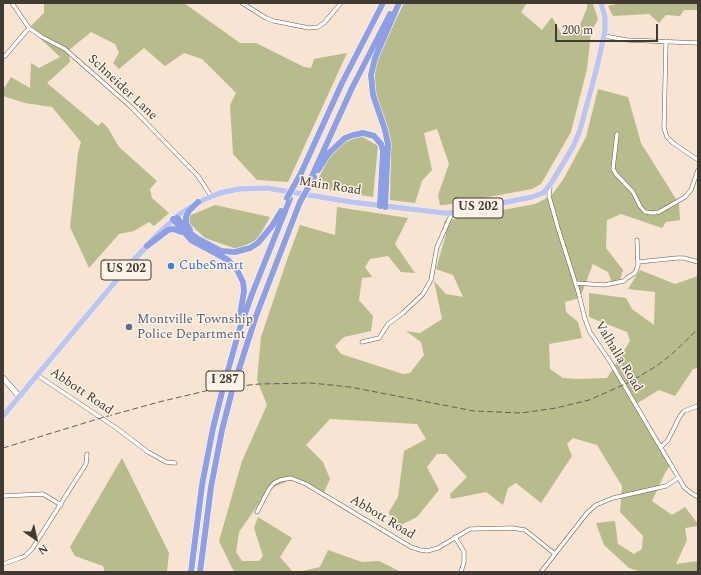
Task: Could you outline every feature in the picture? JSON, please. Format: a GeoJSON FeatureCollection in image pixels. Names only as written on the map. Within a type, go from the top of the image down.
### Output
{"type":"FeatureCollection","features":[{"type":"Feature","properties":{"kind":"highway"},"geometry":{"type":"LineString","coordinates":[[174,218],[194,237],[226,252],[235,252],[250,248],[258,243],[269,231],[288,199],[342,83],[383,3]]}},
{"type":"Feature","properties":{"kind":"highway"},"geometry":{"type":"LineString","coordinates":[[313,176],[352,88],[397,3]]}},
{"type":"Feature","properties":{"kind":"highway"},"geometry":{"type":"LineString","coordinates":[[382,206],[388,144],[385,130],[372,95],[371,75],[375,58],[397,3]]}},
{"type":"Feature","properties":{"kind":"highway"},"geometry":{"type":"LineString","coordinates":[[313,176],[326,157],[340,141],[358,133],[371,135],[379,142],[383,151],[382,206]]}},
{"type":"Feature","properties":{"kind":"highway","name":"I 287"},"geometry":{"type":"LineString","coordinates":[[200,572],[212,480],[232,391],[256,316],[300,202],[313,176]]}},
{"type":"Feature","properties":{"kind":"highway","name":"I 287"},"geometry":{"type":"LineString","coordinates":[[191,572],[202,485],[215,421],[228,369],[252,294],[288,199]]}},
{"type":"Feature","properties":{"kind":"highway"},"geometry":{"type":"LineString","coordinates":[[194,237],[186,224],[186,217],[189,211],[198,202]]}},
{"type":"Feature","properties":{"kind":"highway"},"geometry":{"type":"LineString","coordinates":[[174,218],[184,234]]}},
{"type":"Feature","properties":{"kind":"highway"},"geometry":{"type":"LineString","coordinates":[[147,246],[170,230],[176,229],[195,243],[228,260],[237,270],[243,282],[243,301],[228,369]]}},
{"type":"Feature","properties":{"kind":"main road"},"geometry":{"type":"LineString","coordinates":[[550,187],[576,139],[597,67],[604,36],[605,17],[601,3]]}},
{"type":"Feature","properties":{"kind":"main road","name":"Main Road"},"geometry":{"type":"LineString","coordinates":[[3,416],[147,246],[174,218],[198,202],[211,196],[238,189],[267,188],[382,206],[434,213],[452,213],[532,197],[544,193],[550,187]]}},
{"type":"Feature","properties":{"kind":"main road"},"geometry":{"type":"LineString","coordinates":[[3,378],[19,396]]}},
{"type":"Feature","properties":{"kind":"street","name":"Schneider Lane"},"geometry":{"type":"LineString","coordinates":[[12,3],[29,28],[42,37],[65,49],[131,107],[198,176],[211,196]]}},
{"type":"Feature","properties":{"kind":"street"},"geometry":{"type":"LineString","coordinates":[[242,3],[266,18],[274,21],[309,28],[318,27],[324,23],[340,3]]}},
{"type":"Feature","properties":{"kind":"street"},"geometry":{"type":"LineString","coordinates":[[5,56],[29,28]]}},
{"type":"Feature","properties":{"kind":"street"},"geometry":{"type":"LineString","coordinates":[[604,36],[627,40],[698,43]]}},
{"type":"Feature","properties":{"kind":"street"},"geometry":{"type":"LineString","coordinates":[[666,41],[664,128],[667,137],[673,143],[698,160]]}},
{"type":"Feature","properties":{"kind":"street"},"geometry":{"type":"LineString","coordinates":[[617,134],[613,169],[632,192],[645,212],[659,212],[685,197],[691,190],[698,170]]}},
{"type":"Feature","properties":{"kind":"street","name":"Valhalla Road"},"geometry":{"type":"LineString","coordinates":[[550,187],[549,196],[553,212],[590,332],[612,364],[661,446],[678,478],[687,490],[698,497]]}},
{"type":"Feature","properties":{"kind":"street"},"geometry":{"type":"LineString","coordinates":[[362,342],[379,338],[388,324],[403,314],[423,294],[431,280],[438,248],[452,213]]}},
{"type":"Feature","properties":{"kind":"street"},"geometry":{"type":"LineString","coordinates":[[575,283],[604,285],[624,280],[635,272],[637,268],[637,240]]}},
{"type":"Feature","properties":{"kind":"street"},"geometry":{"type":"LineString","coordinates":[[638,262],[677,258],[684,258],[698,262]]}},
{"type":"Feature","properties":{"kind":"street","name":"Abbott Road"},"geometry":{"type":"LineString","coordinates":[[37,375],[115,427],[148,452],[166,462],[175,463]]}},
{"type":"Feature","properties":{"kind":"street"},"geometry":{"type":"LineString","coordinates":[[661,446],[668,440],[684,411],[698,406]]}},
{"type":"Feature","properties":{"kind":"street"},"geometry":{"type":"LineString","coordinates":[[3,564],[29,553],[86,464],[88,454]]}},
{"type":"Feature","properties":{"kind":"street","name":"Abbott Road"},"geometry":{"type":"LineString","coordinates":[[257,512],[269,489],[274,483],[291,478],[306,484],[413,548],[424,551],[434,550],[456,538],[465,530],[474,528],[516,528],[529,533],[555,554]]}},
{"type":"Feature","properties":{"kind":"street"},"geometry":{"type":"LineString","coordinates":[[541,572],[587,513],[596,506],[613,498],[666,486],[678,478]]}},
{"type":"Feature","properties":{"kind":"street"},"geometry":{"type":"LineString","coordinates":[[3,496],[44,494],[60,505]]}},
{"type":"Feature","properties":{"kind":"street"},"geometry":{"type":"LineString","coordinates":[[456,538],[464,552],[464,562],[461,572]]}},
{"type":"Feature","properties":{"kind":"green space"},"geometry":{"type":"Polygon","coordinates":[[[44,3],[184,3],[240,43],[256,43],[304,67],[311,68],[314,59],[347,53],[288,182],[257,180],[233,154],[230,105],[236,93],[202,59],[184,53],[165,66],[144,48],[119,69],[113,63],[119,53],[115,44],[91,32],[68,51],[70,62],[47,83],[98,126],[102,122],[108,128],[119,147],[157,181],[150,189],[152,198],[169,213],[154,226],[149,222],[134,231],[119,234],[89,268],[70,227],[78,153],[81,142],[52,107],[25,103],[3,96],[3,87],[5,87],[11,77],[30,88],[31,63],[39,68],[60,57],[29,28],[44,13],[44,3]]]}},
{"type":"Feature","properties":{"kind":"green space"},"geometry":{"type":"Polygon","coordinates":[[[404,3],[527,3],[521,12],[542,30],[552,17],[562,35],[578,30],[587,8],[587,3],[593,4],[598,19],[591,32],[587,69],[571,132],[541,184],[532,189],[440,205],[438,195],[449,164],[437,129],[424,133],[432,170],[422,181],[415,203],[390,200],[390,138],[377,99],[375,70],[377,58],[404,3]]]}},
{"type":"Feature","properties":{"kind":"green space"},"geometry":{"type":"Polygon","coordinates":[[[620,3],[698,3],[698,10],[684,10],[680,16],[666,15],[659,23],[649,14],[613,16],[608,6],[620,3]]]}},
{"type":"Feature","properties":{"kind":"green space"},"geometry":{"type":"Polygon","coordinates":[[[598,89],[628,97],[641,143],[679,204],[680,220],[666,222],[662,228],[621,214],[607,220],[606,248],[623,270],[619,284],[613,286],[608,272],[593,264],[580,298],[565,302],[566,312],[578,322],[582,338],[549,344],[550,369],[563,378],[607,378],[630,341],[627,332],[589,317],[589,293],[626,298],[632,309],[654,325],[655,292],[628,289],[640,270],[675,284],[698,276],[698,368],[693,369],[675,396],[659,390],[636,404],[670,466],[665,473],[652,501],[672,515],[685,507],[698,524],[698,526],[685,528],[687,540],[676,564],[698,561],[698,572],[642,572],[629,568],[604,545],[596,523],[615,521],[618,544],[634,554],[642,549],[643,536],[620,512],[622,486],[597,445],[573,438],[567,444],[572,456],[541,503],[516,483],[508,488],[503,505],[486,492],[451,499],[450,494],[467,477],[446,454],[437,454],[427,467],[439,490],[417,517],[393,529],[389,512],[398,497],[404,451],[426,439],[417,424],[330,419],[306,445],[323,462],[330,479],[323,494],[295,478],[269,489],[239,532],[236,552],[242,561],[259,561],[263,556],[254,528],[258,517],[292,538],[280,557],[293,572],[234,572],[219,541],[242,461],[267,405],[257,380],[261,337],[300,225],[335,235],[337,207],[408,218],[395,244],[415,273],[401,272],[388,256],[370,259],[365,267],[372,277],[362,278],[359,300],[373,316],[371,331],[344,337],[335,346],[341,354],[403,374],[410,373],[424,355],[421,342],[406,331],[420,333],[442,319],[434,281],[446,294],[463,297],[453,275],[436,269],[446,234],[444,221],[535,204],[551,196],[563,180],[586,137],[598,89]]]}},
{"type":"Feature","properties":{"kind":"green space"},"geometry":{"type":"Polygon","coordinates":[[[361,136],[378,146],[373,197],[314,188],[329,157],[342,143],[361,136]]]}},
{"type":"Feature","properties":{"kind":"green space"},"geometry":{"type":"Polygon","coordinates":[[[215,205],[270,217],[257,240],[237,249],[205,238],[191,225],[174,228],[191,215],[215,205]]]}},
{"type":"Feature","properties":{"kind":"green space"},"geometry":{"type":"Polygon","coordinates":[[[122,458],[169,553],[167,572],[105,572],[103,566],[75,556],[70,547],[122,458]]]}},
{"type":"Feature","properties":{"kind":"green space"},"geometry":{"type":"Polygon","coordinates":[[[328,550],[362,562],[379,561],[401,572],[297,572],[320,567],[328,550]]]}},
{"type":"Feature","properties":{"kind":"railway"},"geometry":{"type":"LineString","coordinates":[[3,448],[159,402],[214,389],[259,384],[311,383],[350,387],[474,411],[521,413],[556,408],[589,400],[630,382],[658,365],[671,355],[698,329]]}},
{"type":"Feature","properties":{"kind":"place","name":"CubeSmart"},"geometry":{"type":"Point","coordinates":[171,266]}},
{"type":"Feature","properties":{"kind":"place","name":"Montville Township Police Department"},"geometry":{"type":"Point","coordinates":[129,327]}}]}
